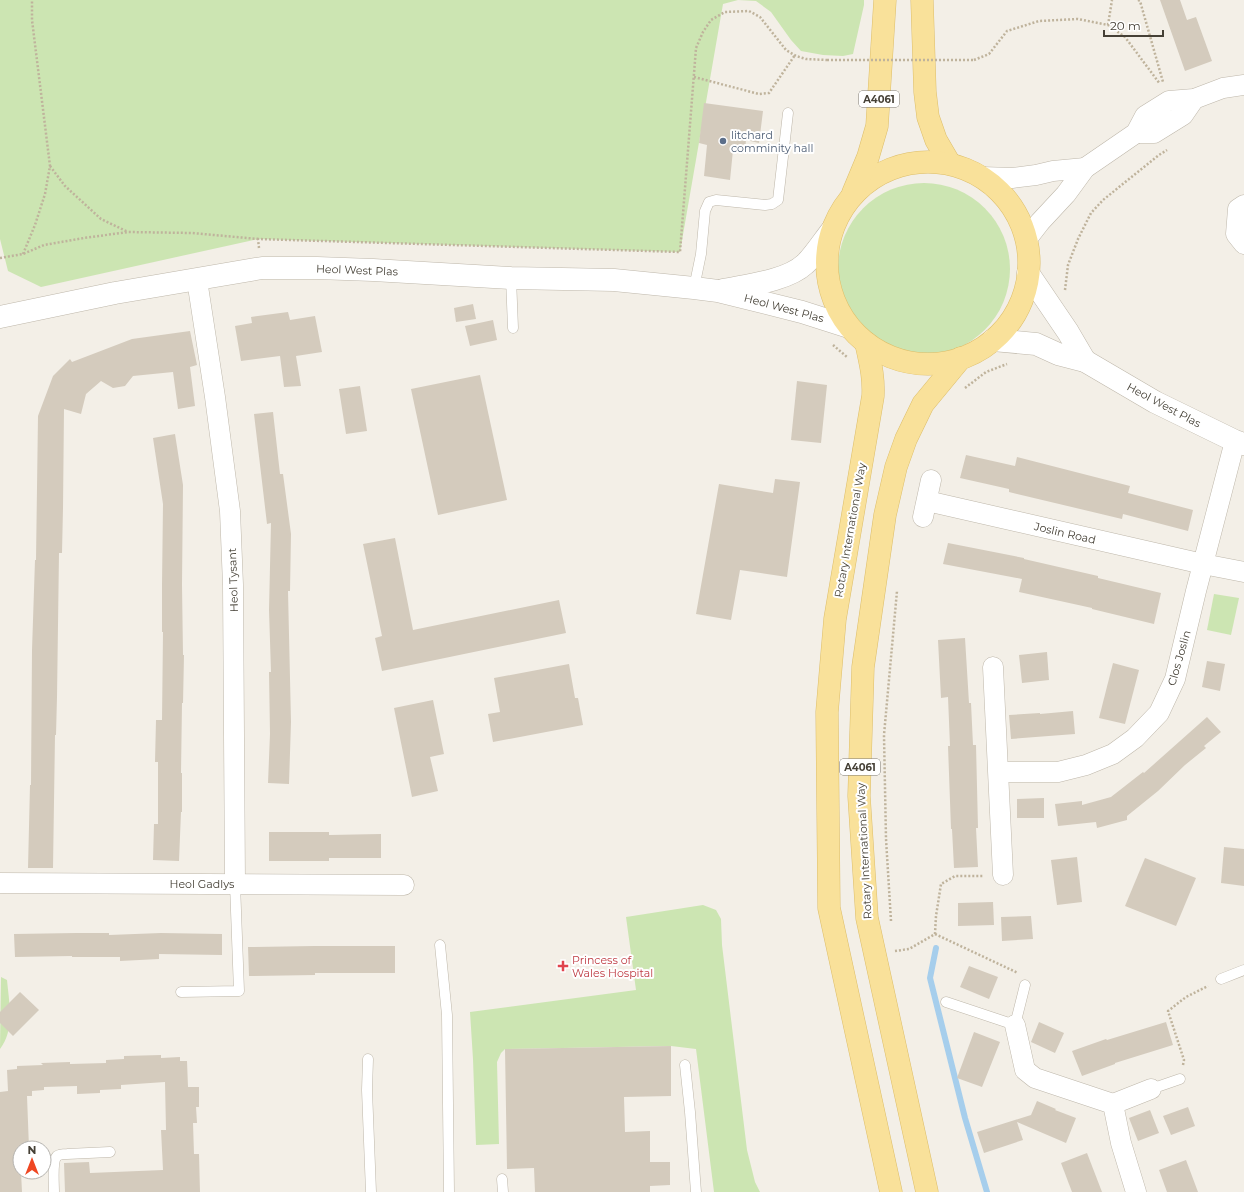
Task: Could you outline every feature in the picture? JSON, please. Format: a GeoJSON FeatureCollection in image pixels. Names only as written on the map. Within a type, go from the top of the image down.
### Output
{"type":"FeatureCollection","features":[{"type":"Feature","properties":{"kind":"main road","name":"A4061"},"geometry":{"type":"LineString","coordinates":[[853,194],[868,157],[877,126],[885,0]]}},
{"type":"Feature","properties":{"kind":"main road"},"geometry":{"type":"LineString","coordinates":[[922,0],[925,92],[928,117],[936,140],[950,164]]}},
{"type":"Feature","properties":{"kind":"main road"},"geometry":{"type":"LineString","coordinates":[[929,161],[950,164],[967,169],[982,177],[998,190],[1010,204],[1020,221],[1026,240],[1028,273],[1022,298],[1010,321],[993,340],[978,351],[961,358],[936,364],[912,363],[887,356],[866,343],[849,327],[832,297],[826,264],[832,230],[840,211],[853,194],[869,180],[887,170],[907,164],[929,161]]}},
{"type":"Feature","properties":{"kind":"main road","name":"Rotary International Way"},"geometry":{"type":"LineString","coordinates":[[866,343],[874,381],[873,396],[835,619],[827,712],[829,908],[891,1192]]}},
{"type":"Feature","properties":{"kind":"main road","name":"Rotary International Way"},"geometry":{"type":"LineString","coordinates":[[927,1192],[867,918],[859,796],[863,667],[885,515],[896,467],[906,439],[922,404],[961,358]]}},
{"type":"Feature","properties":{"kind":"street"},"geometry":{"type":"LineString","coordinates":[[1026,240],[1040,222],[1066,194],[1085,168],[1136,133],[1154,133],[1183,115],[1194,99],[1223,88],[1244,85]]}},
{"type":"Feature","properties":{"kind":"street"},"geometry":{"type":"LineString","coordinates":[[982,177],[1012,178],[1053,171],[1085,168]]}},
{"type":"Feature","properties":{"kind":"street"},"geometry":{"type":"LineString","coordinates":[[1244,205],[1238,209],[1236,234],[1244,244]]}},
{"type":"Feature","properties":{"kind":"street","name":"Heol West Plas"},"geometry":{"type":"LineString","coordinates":[[718,291],[777,279],[794,271],[805,264],[832,230]]}},
{"type":"Feature","properties":{"kind":"street","name":"Heol West Plas"},"geometry":{"type":"LineString","coordinates":[[0,317],[115,293],[262,268],[373,270],[511,278],[614,280],[694,288],[718,291],[802,312],[849,327]]}},
{"type":"Feature","properties":{"kind":"street","name":"Heol West Plas"},"geometry":{"type":"LineString","coordinates":[[1028,273],[1055,312],[1085,361]]}},
{"type":"Feature","properties":{"kind":"street","name":"Heol Tysant"},"geometry":{"type":"LineString","coordinates":[[197,280],[215,397],[230,511],[234,585],[235,884]]}},
{"type":"Feature","properties":{"kind":"street","name":"Heol West Plas"},"geometry":{"type":"LineString","coordinates":[[993,340],[1036,344],[1058,354],[1085,361],[1155,402],[1240,442]]}},
{"type":"Feature","properties":{"kind":"street"},"geometry":{"type":"LineString","coordinates":[[1203,564],[1240,442]]}},
{"type":"Feature","properties":{"kind":"street","name":"Joslin Road"},"geometry":{"type":"LineString","coordinates":[[930,480],[925,509],[1244,572]]}},
{"type":"Feature","properties":{"kind":"street","name":"Clos Joslin"},"geometry":{"type":"LineString","coordinates":[[999,772],[1058,772],[1086,765],[1112,754],[1136,738],[1159,713],[1175,680],[1203,564]]}},
{"type":"Feature","properties":{"kind":"street"},"geometry":{"type":"LineString","coordinates":[[993,667],[1004,875]]}},
{"type":"Feature","properties":{"kind":"street","name":"Heol Gadlys"},"geometry":{"type":"LineString","coordinates":[[0,883],[404,885]]}},
{"type":"Feature","properties":{"kind":"street"},"geometry":{"type":"LineString","coordinates":[[1015,1025],[1025,1070],[1036,1078],[1113,1104],[1151,1089]]}},
{"type":"Feature","properties":{"kind":"street"},"geometry":{"type":"LineString","coordinates":[[1113,1104],[1121,1143],[1136,1192]]}},
{"type":"Feature","properties":{"kind":"lane"},"geometry":{"type":"LineString","coordinates":[[694,288],[701,254],[708,202],[716,200],[764,205],[772,204],[778,200],[788,113]]}},
{"type":"Feature","properties":{"kind":"lane"},"geometry":{"type":"LineString","coordinates":[[511,278],[513,328]]}},
{"type":"Feature","properties":{"kind":"lane"},"geometry":{"type":"LineString","coordinates":[[181,992],[239,991],[235,884]]}},
{"type":"Feature","properties":{"kind":"lane"},"geometry":{"type":"LineString","coordinates":[[440,945],[447,1015],[449,1192]]}},
{"type":"Feature","properties":{"kind":"lane"},"geometry":{"type":"LineString","coordinates":[[1220,979],[1244,970]]}},
{"type":"Feature","properties":{"kind":"lane"},"geometry":{"type":"LineString","coordinates":[[946,1002],[1015,1025],[1025,985]]}},
{"type":"Feature","properties":{"kind":"lane"},"geometry":{"type":"LineString","coordinates":[[368,1059],[367,1090],[371,1192]]}},
{"type":"Feature","properties":{"kind":"lane"},"geometry":{"type":"LineString","coordinates":[[685,1066],[696,1192]]}},
{"type":"Feature","properties":{"kind":"lane"},"geometry":{"type":"LineString","coordinates":[[1151,1089],[1180,1079]]}},
{"type":"Feature","properties":{"kind":"lane"},"geometry":{"type":"LineString","coordinates":[[54,1192],[54,1163],[57,1156],[61,1154],[110,1152]]}},
{"type":"Feature","properties":{"kind":"lane"},"geometry":{"type":"LineString","coordinates":[[502,1179],[503,1192]]}},
{"type":"Feature","properties":{"kind":"path"},"geometry":{"type":"LineString","coordinates":[[23,254],[36,225],[45,194],[50,166],[32,20],[32,0]]}},
{"type":"Feature","properties":{"kind":"path"},"geometry":{"type":"LineString","coordinates":[[1108,25],[1112,0]]}},
{"type":"Feature","properties":{"kind":"path"},"geometry":{"type":"LineString","coordinates":[[0,258],[23,254],[51,244],[128,232],[192,233],[258,239],[680,252],[696,48],[703,32],[711,20],[725,12],[749,10],[760,17],[786,50],[806,59],[827,60],[974,60],[989,54],[1007,31],[1039,21],[1078,19],[1108,25],[1125,37],[1163,84],[1140,1],[1138,0]]}},
{"type":"Feature","properties":{"kind":"path"},"geometry":{"type":"LineString","coordinates":[[694,77],[759,94],[769,93],[795,55]]}},
{"type":"Feature","properties":{"kind":"path"},"geometry":{"type":"LineString","coordinates":[[1055,312],[1066,305],[1065,290],[1068,265],[1078,239],[1091,213],[1103,200],[1159,155],[1171,148]]}},
{"type":"Feature","properties":{"kind":"path"},"geometry":{"type":"LineString","coordinates":[[50,166],[65,186],[101,219],[128,232]]}},
{"type":"Feature","properties":{"kind":"path"},"geometry":{"type":"LineString","coordinates":[[258,239],[262,268]]}},
{"type":"Feature","properties":{"kind":"path"},"geometry":{"type":"LineString","coordinates":[[961,391],[986,372],[1006,364],[1021,361],[1036,344]]}},
{"type":"Feature","properties":{"kind":"path"},"geometry":{"type":"LineString","coordinates":[[891,921],[886,839],[884,735],[897,588]]}},
{"type":"Feature","properties":{"kind":"path"},"geometry":{"type":"LineString","coordinates":[[935,934],[941,884],[955,876],[967,876]]}},
{"type":"Feature","properties":{"kind":"path"},"geometry":{"type":"LineString","coordinates":[[892,952],[909,949],[935,934]]}},
{"type":"Feature","properties":{"kind":"path"},"geometry":{"type":"LineString","coordinates":[[935,934],[1025,976],[1025,985]]}},
{"type":"Feature","properties":{"kind":"path"},"geometry":{"type":"LineString","coordinates":[[1180,1079],[1184,1060],[1168,1011],[1186,998],[1220,979]]}},
{"type":"Feature","properties":{"kind":"green space"},"geometry":{"type":"Polygon","coordinates":[[[0,0],[738,0],[723,4],[680,252],[258,239],[41,287],[8,271],[0,239],[0,0]]]}},
{"type":"Feature","properties":{"kind":"green space"},"geometry":{"type":"Polygon","coordinates":[[[738,0],[864,0],[853,54],[843,56],[823,55],[801,51],[791,40],[771,12],[756,1],[738,0]]]}},
{"type":"Feature","properties":{"kind":"green space"},"geometry":{"type":"Polygon","coordinates":[[[916,183],[932,183],[957,189],[965,193],[979,202],[991,214],[1004,236],[1010,261],[1010,277],[1004,302],[991,324],[979,336],[957,349],[932,355],[916,355],[891,349],[883,345],[869,336],[857,324],[844,302],[838,277],[838,261],[844,236],[848,228],[857,214],[869,202],[891,189],[916,183]]]}},
{"type":"Feature","properties":{"kind":"green space"},"geometry":{"type":"Polygon","coordinates":[[[1214,594],[1239,598],[1231,635],[1207,630],[1214,594]]]}},
{"type":"Feature","properties":{"kind":"green space"},"geometry":{"type":"Polygon","coordinates":[[[703,905],[716,910],[721,919],[722,945],[747,1150],[755,1182],[760,1192],[714,1192],[696,1049],[671,1046],[505,1049],[501,1053],[497,1062],[499,1144],[476,1145],[470,1012],[636,990],[626,917],[703,905]]]}},
{"type":"Feature","properties":{"kind":"green space"},"geometry":{"type":"Polygon","coordinates":[[[1,977],[7,980],[10,1016],[8,1033],[0,1049],[1,977]]]}},
{"type":"Feature","properties":{"kind":"building"},"geometry":{"type":"Polygon","coordinates":[[[1160,0],[1180,0],[1187,20],[1196,17],[1212,61],[1185,71],[1160,0]]]}},
{"type":"Feature","properties":{"kind":"building","name":"litchard comminity hall"},"geometry":{"type":"Polygon","coordinates":[[[704,103],[763,111],[759,143],[746,140],[745,151],[733,150],[730,180],[704,176],[707,145],[699,143],[704,103]]]}},
{"type":"Feature","properties":{"kind":"building"},"geometry":{"type":"Polygon","coordinates":[[[473,304],[476,319],[456,322],[454,308],[473,304]]]}},
{"type":"Feature","properties":{"kind":"building"},"geometry":{"type":"Polygon","coordinates":[[[288,312],[290,320],[315,316],[322,352],[296,356],[301,386],[284,387],[280,356],[241,361],[235,326],[252,323],[251,317],[288,312]]]}},
{"type":"Feature","properties":{"kind":"building"},"geometry":{"type":"Polygon","coordinates":[[[493,320],[497,340],[470,346],[465,326],[493,320]]]}},
{"type":"Feature","properties":{"kind":"building"},"geometry":{"type":"Polygon","coordinates":[[[190,331],[197,365],[190,367],[195,406],[178,409],[173,372],[133,376],[125,386],[113,388],[101,381],[86,394],[81,414],[64,409],[62,553],[59,553],[53,868],[28,868],[38,416],[53,376],[70,359],[72,362],[132,339],[190,331]]]}},
{"type":"Feature","properties":{"kind":"building"},"geometry":{"type":"Polygon","coordinates":[[[480,375],[507,500],[438,515],[411,389],[480,375]]]}},
{"type":"Feature","properties":{"kind":"building"},"geometry":{"type":"Polygon","coordinates":[[[797,381],[827,385],[821,443],[791,440],[797,381]]]}},
{"type":"Feature","properties":{"kind":"building"},"geometry":{"type":"Polygon","coordinates":[[[360,386],[367,431],[346,434],[339,389],[360,386]]]}},
{"type":"Feature","properties":{"kind":"building"},"geometry":{"type":"Polygon","coordinates":[[[273,412],[280,474],[283,474],[291,534],[290,591],[288,591],[291,722],[289,784],[268,783],[270,734],[269,672],[271,672],[269,610],[271,523],[267,524],[254,414],[273,412]]]}},
{"type":"Feature","properties":{"kind":"building"},"geometry":{"type":"Polygon","coordinates":[[[175,434],[183,485],[182,585],[184,655],[181,773],[182,812],[179,861],[153,860],[154,824],[158,824],[158,762],[155,762],[156,720],[162,720],[163,504],[153,438],[175,434]]]}},
{"type":"Feature","properties":{"kind":"building"},"geometry":{"type":"Polygon","coordinates":[[[966,455],[1015,466],[1017,457],[1130,486],[1128,493],[1193,510],[1188,531],[1123,514],[1122,519],[1009,492],[1009,489],[960,478],[966,455]]]}},
{"type":"Feature","properties":{"kind":"building"},"geometry":{"type":"Polygon","coordinates":[[[775,479],[800,482],[787,577],[740,570],[731,620],[696,614],[719,484],[773,493],[775,479]]]}},
{"type":"Feature","properties":{"kind":"building"},"geometry":{"type":"Polygon","coordinates":[[[395,538],[413,630],[559,600],[566,633],[382,671],[375,638],[382,636],[363,544],[395,538]]]}},
{"type":"Feature","properties":{"kind":"building"},"geometry":{"type":"Polygon","coordinates":[[[948,543],[1024,558],[1161,593],[1154,624],[1092,608],[1019,592],[1022,579],[943,564],[948,543]]]}},
{"type":"Feature","properties":{"kind":"building"},"geometry":{"type":"Polygon","coordinates":[[[965,638],[973,745],[976,745],[978,828],[976,828],[978,867],[954,868],[948,746],[950,746],[948,697],[941,698],[938,640],[965,638]]]}},
{"type":"Feature","properties":{"kind":"building"},"geometry":{"type":"Polygon","coordinates":[[[1047,652],[1049,680],[1022,683],[1019,655],[1047,652]]]}},
{"type":"Feature","properties":{"kind":"building"},"geometry":{"type":"Polygon","coordinates":[[[1207,661],[1225,664],[1220,691],[1202,687],[1207,661]]]}},
{"type":"Feature","properties":{"kind":"building"},"geometry":{"type":"Polygon","coordinates":[[[1113,663],[1139,670],[1125,724],[1099,718],[1113,663]]]}},
{"type":"Feature","properties":{"kind":"building"},"geometry":{"type":"Polygon","coordinates":[[[569,664],[575,698],[578,698],[583,725],[493,742],[488,714],[500,712],[494,678],[569,664]]]}},
{"type":"Feature","properties":{"kind":"building"},"geometry":{"type":"Polygon","coordinates":[[[433,700],[444,754],[430,757],[438,791],[412,797],[394,708],[433,700]]]}},
{"type":"Feature","properties":{"kind":"building"},"geometry":{"type":"Polygon","coordinates":[[[1073,711],[1075,734],[1011,739],[1009,715],[1073,711]]]}},
{"type":"Feature","properties":{"kind":"building"},"geometry":{"type":"Polygon","coordinates":[[[1207,717],[1221,732],[1204,746],[1206,748],[1185,765],[1158,791],[1127,816],[1127,820],[1097,828],[1096,822],[1058,826],[1055,804],[1082,801],[1082,805],[1111,797],[1143,772],[1144,773],[1207,717]]]}},
{"type":"Feature","properties":{"kind":"building"},"geometry":{"type":"Polygon","coordinates":[[[1044,798],[1044,818],[1017,818],[1017,799],[1044,798]]]}},
{"type":"Feature","properties":{"kind":"building"},"geometry":{"type":"Polygon","coordinates":[[[269,832],[329,832],[329,835],[381,834],[381,858],[329,858],[329,861],[269,861],[269,832]]]}},
{"type":"Feature","properties":{"kind":"building"},"geometry":{"type":"Polygon","coordinates":[[[1224,847],[1244,849],[1244,886],[1221,883],[1224,847]]]}},
{"type":"Feature","properties":{"kind":"building"},"geometry":{"type":"Polygon","coordinates":[[[1077,857],[1082,902],[1057,905],[1051,860],[1077,857]]]}},
{"type":"Feature","properties":{"kind":"building"},"geometry":{"type":"Polygon","coordinates":[[[1145,858],[1196,878],[1176,926],[1125,906],[1145,858]]]}},
{"type":"Feature","properties":{"kind":"building"},"geometry":{"type":"Polygon","coordinates":[[[993,902],[994,925],[958,926],[958,903],[993,902]]]}},
{"type":"Feature","properties":{"kind":"building"},"geometry":{"type":"Polygon","coordinates":[[[1031,916],[1033,939],[1002,941],[1001,917],[1031,916]]]}},
{"type":"Feature","properties":{"kind":"building"},"geometry":{"type":"Polygon","coordinates":[[[109,933],[109,935],[161,933],[222,934],[222,955],[159,954],[159,959],[120,961],[120,957],[15,957],[14,934],[109,933]]]}},
{"type":"Feature","properties":{"kind":"building"},"geometry":{"type":"Polygon","coordinates":[[[395,946],[395,973],[315,973],[315,975],[249,976],[248,947],[395,946]]]}},
{"type":"Feature","properties":{"kind":"building"},"geometry":{"type":"Polygon","coordinates":[[[969,966],[998,977],[989,999],[960,987],[969,966]]]}},
{"type":"Feature","properties":{"kind":"building"},"geometry":{"type":"Polygon","coordinates":[[[20,992],[39,1010],[13,1036],[0,1023],[0,1012],[20,992]]]}},
{"type":"Feature","properties":{"kind":"building"},"geometry":{"type":"Polygon","coordinates":[[[1039,1022],[1064,1033],[1055,1053],[1031,1042],[1039,1022]]]}},
{"type":"Feature","properties":{"kind":"building"},"geometry":{"type":"Polygon","coordinates":[[[1166,1022],[1173,1045],[1115,1063],[1082,1076],[1072,1051],[1106,1039],[1107,1040],[1166,1022]]]}},
{"type":"Feature","properties":{"kind":"building"},"geometry":{"type":"Polygon","coordinates":[[[974,1032],[1000,1042],[982,1087],[957,1078],[974,1032]]]}},
{"type":"Feature","properties":{"kind":"building"},"geometry":{"type":"Polygon","coordinates":[[[671,1046],[671,1096],[624,1097],[625,1132],[650,1131],[650,1162],[670,1162],[670,1185],[650,1186],[650,1192],[535,1192],[534,1168],[507,1169],[505,1049],[671,1046]]]}},
{"type":"Feature","properties":{"kind":"building"},"geometry":{"type":"Polygon","coordinates":[[[161,1055],[161,1058],[180,1057],[180,1061],[187,1061],[188,1087],[199,1087],[199,1107],[196,1107],[197,1123],[193,1123],[194,1154],[199,1154],[200,1192],[65,1192],[64,1163],[89,1162],[90,1173],[163,1170],[161,1130],[166,1130],[165,1082],[121,1085],[121,1089],[100,1090],[100,1093],[77,1094],[77,1086],[44,1087],[44,1090],[32,1091],[32,1096],[27,1096],[29,1140],[12,1140],[12,1180],[21,1180],[22,1192],[0,1192],[0,1092],[8,1091],[7,1070],[17,1069],[17,1066],[43,1065],[41,1063],[106,1063],[106,1060],[124,1059],[124,1056],[161,1055]]]}},
{"type":"Feature","properties":{"kind":"building"},"geometry":{"type":"Polygon","coordinates":[[[1037,1101],[1076,1118],[1066,1143],[1017,1122],[1023,1140],[984,1153],[977,1132],[1031,1115],[1037,1101]]]}},
{"type":"Feature","properties":{"kind":"building"},"geometry":{"type":"Polygon","coordinates":[[[1188,1107],[1195,1126],[1171,1135],[1163,1116],[1188,1107]]]}},
{"type":"Feature","properties":{"kind":"building"},"geometry":{"type":"Polygon","coordinates":[[[1150,1110],[1159,1133],[1138,1141],[1129,1118],[1150,1110]]]}},
{"type":"Feature","properties":{"kind":"building"},"geometry":{"type":"Polygon","coordinates":[[[1087,1153],[1102,1192],[1072,1192],[1061,1163],[1087,1153]]]}},
{"type":"Feature","properties":{"kind":"building"},"geometry":{"type":"Polygon","coordinates":[[[1186,1160],[1198,1192],[1167,1192],[1159,1170],[1186,1160]]]}},
{"type":"Feature","properties":{"kind":"waterway"},"geometry":{"type":"LineString","coordinates":[[936,948],[930,978],[965,1118],[987,1192]]}},
{"type":"Feature","properties":{"kind":"place","name":"litchard comminity hall"},"geometry":{"type":"Point","coordinates":[723,141]}},
{"type":"Feature","properties":{"kind":"place","name":"Princess of Wales Hospital"},"geometry":{"type":"Point","coordinates":[563,966]}}]}
